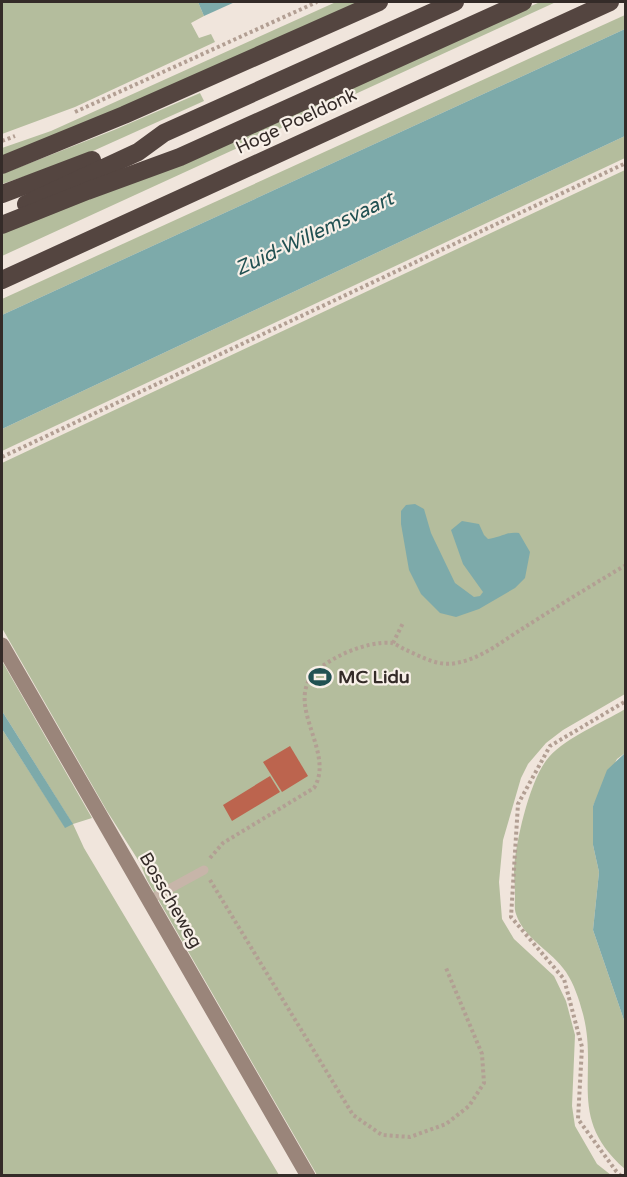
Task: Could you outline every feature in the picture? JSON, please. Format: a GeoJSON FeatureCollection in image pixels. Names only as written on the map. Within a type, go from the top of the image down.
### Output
{"type":"FeatureCollection","features":[{"type":"Feature","properties":{"kind":"highway"},"geometry":{"type":"LineString","coordinates":[[2,165],[124,115],[379,2]]}},
{"type":"Feature","properties":{"kind":"highway"},"geometry":{"type":"LineString","coordinates":[[2,194],[73,168],[132,142],[164,133],[455,2]]}},
{"type":"Feature","properties":{"kind":"highway"},"geometry":{"type":"LineString","coordinates":[[2,225],[180,157],[523,2]]}},
{"type":"Feature","properties":{"kind":"highway","name":"Hoge Poeldonk"},"geometry":{"type":"LineString","coordinates":[[2,280],[610,2]]}},
{"type":"Feature","properties":{"kind":"highway"},"geometry":{"type":"LineString","coordinates":[[2,219],[15,209],[138,152],[164,133]]}},
{"type":"Feature","properties":{"kind":"street","name":"Bosscheweg"},"geometry":{"type":"LineString","coordinates":[[2,645],[308,1176]]}},
{"type":"Feature","properties":{"kind":"lane"},"geometry":{"type":"LineString","coordinates":[[149,900],[204,870]]}},
{"type":"Feature","properties":{"kind":"path"},"geometry":{"type":"LineString","coordinates":[[72,113],[317,2]]}},
{"type":"Feature","properties":{"kind":"path"},"geometry":{"type":"LineString","coordinates":[[2,141],[18,136]]}},
{"type":"Feature","properties":{"kind":"path"},"geometry":{"type":"LineString","coordinates":[[2,457],[626,163]]}},
{"type":"Feature","properties":{"kind":"path"},"geometry":{"type":"LineString","coordinates":[[446,968],[482,1054],[484,1083],[469,1106],[446,1124],[410,1137],[382,1135],[353,1115],[204,870],[208,860],[223,843],[314,788],[319,778],[318,758],[304,697],[308,682],[320,666],[354,650],[393,643],[438,663],[456,663],[483,653],[626,565]]}},
{"type":"Feature","properties":{"kind":"path"},"geometry":{"type":"LineString","coordinates":[[393,643],[403,623]]}},
{"type":"Feature","properties":{"kind":"path"},"geometry":{"type":"LineString","coordinates":[[621,1176],[578,1119],[582,1047],[564,979],[511,918],[518,804],[550,747],[626,701]]}},
{"type":"Feature","properties":{"kind":"green space"},"geometry":{"type":"Polygon","coordinates":[[[2,2],[198,2],[204,16],[191,23],[199,38],[211,34],[215,42],[75,107],[2,134],[2,2]]]}},
{"type":"Feature","properties":{"kind":"green space"},"geometry":{"type":"Polygon","coordinates":[[[336,2],[362,2],[103,119],[2,157],[2,148],[51,131],[336,2]]]}},
{"type":"Feature","properties":{"kind":"green space"},"geometry":{"type":"Polygon","coordinates":[[[540,2],[556,2],[2,256],[2,234],[27,222],[174,167],[540,2]]]}},
{"type":"Feature","properties":{"kind":"green space"},"geometry":{"type":"Polygon","coordinates":[[[625,15],[625,29],[2,315],[2,299],[625,15]]]}},
{"type":"Feature","properties":{"kind":"green space"},"geometry":{"type":"Polygon","coordinates":[[[200,93],[204,101],[73,160],[2,184],[2,174],[200,93]]]}},
{"type":"Feature","properties":{"kind":"green space"},"geometry":{"type":"Polygon","coordinates":[[[625,136],[625,158],[2,451],[2,429],[625,136]]]}},
{"type":"Feature","properties":{"kind":"green space","name":"MC Lidu"},"geometry":{"type":"Polygon","coordinates":[[[625,170],[625,694],[563,730],[546,743],[528,764],[521,778],[503,840],[499,882],[502,919],[514,939],[554,976],[566,1001],[575,1035],[572,1106],[575,1126],[597,1164],[611,1175],[317,1175],[147,880],[140,863],[107,811],[2,628],[2,463],[625,170]]]}},
{"type":"Feature","properties":{"kind":"green space"},"geometry":{"type":"Polygon","coordinates":[[[2,661],[92,818],[73,824],[84,848],[279,1175],[2,1175],[2,729],[65,827],[72,823],[2,711],[2,661]]]}},
{"type":"Feature","properties":{"kind":"green space"},"geometry":{"type":"Polygon","coordinates":[[[625,709],[625,753],[617,759],[593,806],[593,845],[599,872],[593,930],[625,1023],[625,1169],[607,1150],[596,1132],[590,1114],[587,1036],[576,992],[560,965],[525,931],[520,923],[515,910],[514,869],[525,810],[542,767],[549,757],[565,743],[625,709]]]}},
{"type":"Feature","properties":{"kind":"water"},"geometry":{"type":"Polygon","coordinates":[[[198,2],[235,2],[204,16],[198,2]]]}},
{"type":"Feature","properties":{"kind":"water","name":"Zuid-Willemsvaart"},"geometry":{"type":"Polygon","coordinates":[[[625,29],[625,136],[2,429],[2,315],[625,29]]]}},
{"type":"Feature","properties":{"kind":"water"},"geometry":{"type":"Polygon","coordinates":[[[415,504],[424,509],[431,533],[455,583],[474,597],[480,596],[483,592],[463,564],[451,530],[462,521],[479,524],[488,539],[519,533],[530,552],[525,578],[515,588],[479,609],[456,617],[440,613],[421,594],[409,570],[401,511],[406,505],[415,504]]]}},
{"type":"Feature","properties":{"kind":"water"},"geometry":{"type":"Polygon","coordinates":[[[2,711],[73,824],[65,828],[2,729],[2,711]]]}},
{"type":"Feature","properties":{"kind":"water"},"geometry":{"type":"Polygon","coordinates":[[[625,753],[625,1023],[593,930],[599,872],[593,845],[593,806],[607,770],[625,753]]]}},
{"type":"Feature","properties":{"kind":"building"},"geometry":{"type":"Polygon","coordinates":[[[290,746],[308,776],[282,792],[263,762],[290,746]]]}},
{"type":"Feature","properties":{"kind":"building"},"geometry":{"type":"Polygon","coordinates":[[[270,776],[280,792],[232,821],[223,805],[270,776]]]}},
{"type":"Feature","properties":{"kind":"place","name":"MC Lidu"},"geometry":{"type":"Point","coordinates":[320,677]}}]}
